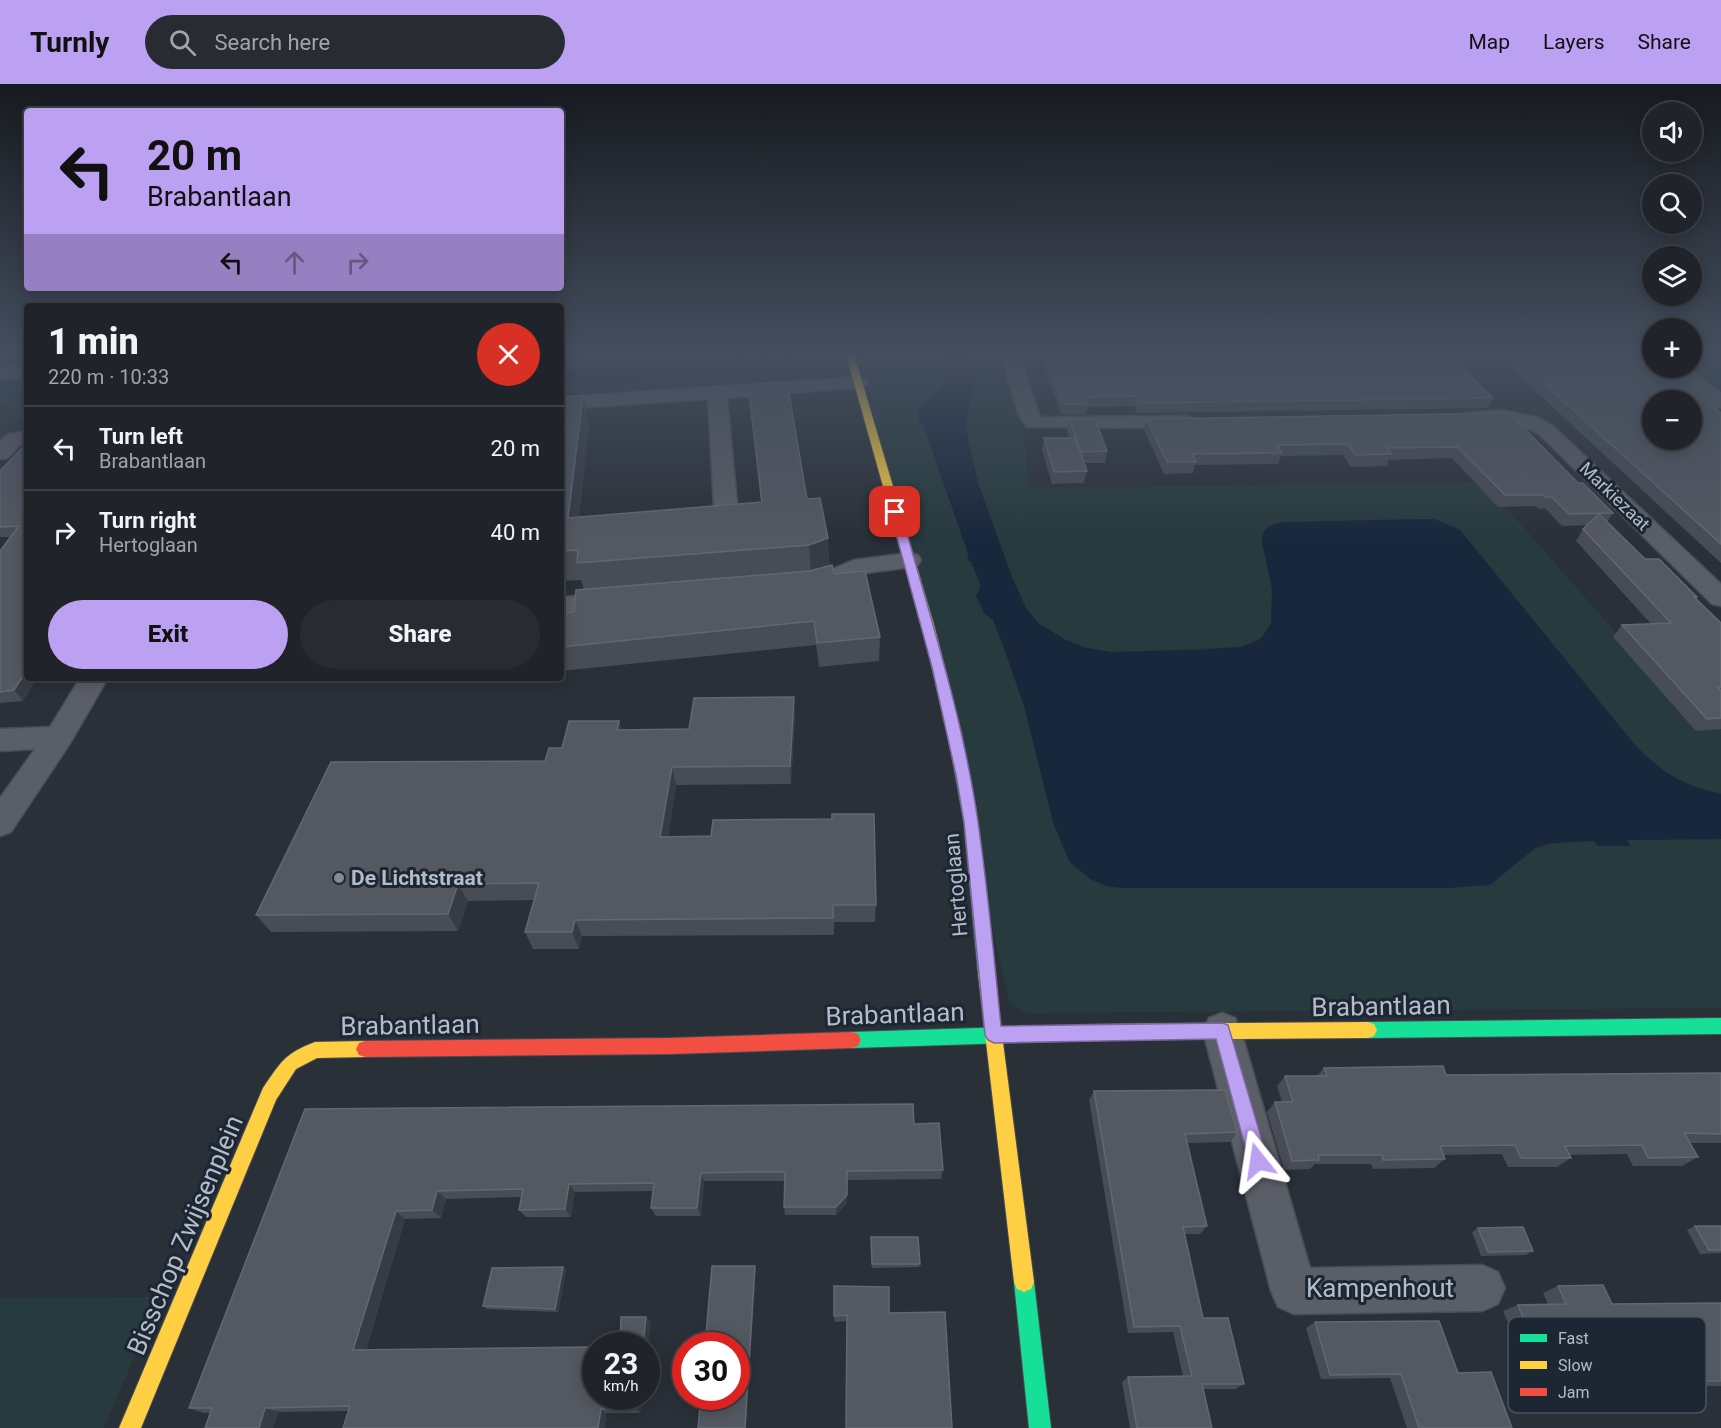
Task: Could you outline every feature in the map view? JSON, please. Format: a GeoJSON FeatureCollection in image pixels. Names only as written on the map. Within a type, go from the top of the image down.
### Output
{"type":"FeatureCollection","features":[{"type":"Feature","properties":{"kind":"street"},"geometry":{"type":"LineString","coordinates":[[719,414],[728,524]]}},
{"type":"Feature","properties":{"kind":"street","name":"Hertoglaan"},"geometry":{"type":"LineString","coordinates":[[867,414],[954,729],[971,822],[1040,1428]]}},
{"type":"Feature","properties":{"kind":"street"},"geometry":{"type":"LineString","coordinates":[[1028,414],[1034,423],[1203,421]]}},
{"type":"Feature","properties":{"kind":"street","name":"Markiezaat"},"geometry":{"type":"LineString","coordinates":[[1452,417],[1511,416],[1536,423],[1721,598]]}},
{"type":"Feature","properties":{"kind":"street"},"geometry":{"type":"LineString","coordinates":[[0,453],[23,434]]}},
{"type":"Feature","properties":{"kind":"street"},"geometry":{"type":"LineString","coordinates":[[788,586],[827,581],[854,568],[909,560]]}},
{"type":"Feature","properties":{"kind":"street"},"geometry":{"type":"LineString","coordinates":[[564,605],[633,599]]}},
{"type":"Feature","properties":{"kind":"street"},"geometry":{"type":"LineString","coordinates":[[0,823],[59,737],[91,681]]}},
{"type":"Feature","properties":{"kind":"street"},"geometry":{"type":"LineString","coordinates":[[0,740],[59,737]]}},
{"type":"Feature","properties":{"kind":"street","name":"Brabantlaan"},"geometry":{"type":"LineString","coordinates":[[290,1063],[315,1050],[670,1046],[994,1035],[1222,1031],[1721,1026]]}},
{"type":"Feature","properties":{"kind":"street","name":"Kampenhout"},"geometry":{"type":"LineString","coordinates":[[1222,1031],[1294,1291],[1482,1288]]}},
{"type":"Feature","properties":{"kind":"street","name":"Bisschop Zwijsenplein"},"geometry":{"type":"LineString","coordinates":[[130,1428],[270,1094],[290,1063]]}},
{"type":"Feature","properties":{"kind":"green space"},"geometry":{"type":"Polygon","coordinates":[[[2,414],[24,414],[0,440],[0,416],[2,414]]]}},
{"type":"Feature","properties":{"kind":"green space"},"geometry":{"type":"Polygon","coordinates":[[[873,414],[921,414],[919,422],[923,424],[969,556],[967,558],[978,576],[984,613],[993,620],[1024,706],[1054,825],[1070,862],[1080,872],[1490,885],[1527,855],[1547,845],[1594,841],[1598,846],[1629,846],[1626,840],[1721,839],[1721,1008],[1028,1013],[1010,1004],[873,414]]]}},
{"type":"Feature","properties":{"kind":"green space"},"geometry":{"type":"Polygon","coordinates":[[[967,414],[1018,414],[1023,430],[1029,488],[1484,482],[1694,722],[1721,722],[1721,794],[1695,787],[1673,777],[1645,755],[1460,530],[1435,519],[1286,522],[1270,526],[1264,532],[1262,541],[1272,589],[1271,623],[1262,637],[1241,647],[1111,652],[1087,648],[1065,640],[1038,623],[1026,608],[1012,577],[978,483],[967,434],[967,414]]]}},
{"type":"Feature","properties":{"kind":"green space"},"geometry":{"type":"Polygon","coordinates":[[[160,1297],[104,1428],[0,1428],[0,1298],[160,1297]]]}},
{"type":"Feature","properties":{"kind":"water"},"geometry":{"type":"Polygon","coordinates":[[[919,414],[967,414],[967,434],[978,483],[1012,577],[1026,608],[1038,623],[1066,640],[1087,648],[1111,652],[1196,650],[1241,647],[1255,642],[1262,637],[1271,623],[1272,589],[1262,541],[1266,529],[1277,523],[1435,519],[1460,530],[1635,745],[1674,777],[1695,787],[1721,794],[1721,839],[1627,840],[1630,846],[1598,846],[1594,841],[1549,843],[1535,848],[1490,885],[1448,888],[1122,888],[1106,886],[1090,879],[1070,862],[1054,825],[1024,706],[993,620],[984,613],[976,596],[981,586],[971,562],[967,560],[969,556],[923,424],[919,422],[919,414]]]}},
{"type":"Feature","properties":{"kind":"building"},"geometry":{"type":"Polygon","coordinates":[[[564,414],[581,414],[568,518],[762,502],[751,414],[792,414],[807,499],[820,498],[828,538],[809,545],[577,563],[578,550],[564,551],[564,414]]]}},
{"type":"Feature","properties":{"kind":"building"},"geometry":{"type":"Polygon","coordinates":[[[1510,414],[1578,483],[1583,483],[1613,513],[1569,514],[1552,497],[1505,495],[1457,447],[1387,448],[1392,454],[1356,455],[1347,444],[1277,445],[1282,453],[1192,454],[1196,462],[1167,462],[1147,419],[1510,414]]]}},
{"type":"Feature","properties":{"kind":"building"},"geometry":{"type":"Polygon","coordinates":[[[1577,414],[1642,414],[1642,450],[1702,450],[1702,414],[1721,414],[1721,544],[1577,414]]]}},
{"type":"Feature","properties":{"kind":"building"},"geometry":{"type":"Polygon","coordinates":[[[1069,419],[1095,419],[1107,451],[1081,452],[1069,419]]]}},
{"type":"Feature","properties":{"kind":"building"},"geometry":{"type":"Polygon","coordinates":[[[1044,438],[1075,438],[1087,471],[1054,472],[1044,438]]]}},
{"type":"Feature","properties":{"kind":"building"},"geometry":{"type":"Polygon","coordinates":[[[24,446],[24,675],[14,690],[0,692],[0,551],[19,526],[0,527],[0,471],[24,446]]]}},
{"type":"Feature","properties":{"kind":"building"},"geometry":{"type":"Polygon","coordinates":[[[1599,514],[1645,559],[1659,559],[1721,623],[1721,687],[1718,687],[1721,691],[1721,718],[1707,719],[1622,625],[1671,623],[1583,529],[1599,514]]]}},
{"type":"Feature","properties":{"kind":"building"},"geometry":{"type":"Polygon","coordinates":[[[832,565],[834,574],[865,571],[880,637],[817,643],[814,621],[564,647],[564,614],[574,612],[576,590],[810,571],[832,565]]]}},
{"type":"Feature","properties":{"kind":"building"},"geometry":{"type":"Polygon","coordinates":[[[794,697],[790,766],[672,767],[660,837],[711,836],[713,820],[832,819],[832,814],[874,814],[876,905],[833,905],[833,918],[575,920],[572,932],[525,932],[539,883],[458,884],[448,914],[256,915],[331,762],[545,761],[549,748],[562,748],[569,721],[619,721],[617,730],[689,729],[694,698],[794,697]]]}},
{"type":"Feature","properties":{"kind":"building"},"geometry":{"type":"Polygon","coordinates":[[[1443,1066],[1446,1075],[1721,1073],[1721,1134],[1684,1133],[1698,1157],[1648,1158],[1642,1145],[1565,1146],[1571,1158],[1521,1158],[1515,1145],[1440,1146],[1445,1159],[1383,1160],[1382,1155],[1318,1155],[1319,1160],[1292,1161],[1275,1102],[1293,1102],[1285,1076],[1327,1076],[1324,1068],[1443,1066]]]}},
{"type":"Feature","properties":{"kind":"building"},"geometry":{"type":"Polygon","coordinates":[[[1225,1090],[1237,1132],[1185,1134],[1207,1226],[1183,1227],[1203,1318],[1228,1318],[1244,1384],[1202,1384],[1212,1428],[1137,1428],[1128,1377],[1192,1376],[1180,1326],[1134,1327],[1094,1091],[1225,1090]]]}},
{"type":"Feature","properties":{"kind":"building"},"geometry":{"type":"Polygon","coordinates":[[[913,1104],[914,1124],[939,1123],[943,1170],[847,1171],[847,1195],[836,1207],[784,1207],[785,1172],[701,1173],[697,1208],[651,1208],[654,1183],[569,1184],[565,1209],[519,1210],[523,1189],[437,1191],[432,1210],[396,1211],[353,1350],[582,1347],[582,1410],[601,1410],[598,1428],[343,1428],[350,1406],[265,1408],[259,1428],[205,1428],[212,1408],[189,1408],[305,1109],[913,1104]]]}},
{"type":"Feature","properties":{"kind":"building"},"geometry":{"type":"Polygon","coordinates":[[[1695,1226],[1721,1226],[1721,1250],[1709,1250],[1695,1226]]]}},
{"type":"Feature","properties":{"kind":"building"},"geometry":{"type":"Polygon","coordinates":[[[1523,1227],[1533,1251],[1488,1252],[1478,1228],[1523,1227]]]}},
{"type":"Feature","properties":{"kind":"building"},"geometry":{"type":"Polygon","coordinates":[[[871,1237],[918,1237],[920,1264],[872,1264],[871,1237]]]}},
{"type":"Feature","properties":{"kind":"building"},"geometry":{"type":"Polygon","coordinates":[[[712,1266],[755,1266],[750,1347],[750,1332],[706,1332],[712,1266]]]}},
{"type":"Feature","properties":{"kind":"building"},"geometry":{"type":"Polygon","coordinates":[[[563,1267],[555,1309],[483,1306],[492,1268],[563,1267]]]}},
{"type":"Feature","properties":{"kind":"building"},"geometry":{"type":"Polygon","coordinates":[[[1603,1285],[1612,1304],[1721,1303],[1721,1381],[1706,1381],[1706,1317],[1523,1317],[1518,1305],[1566,1304],[1558,1286],[1603,1285]]]}},
{"type":"Feature","properties":{"kind":"building"},"geometry":{"type":"Polygon","coordinates":[[[834,1286],[889,1287],[889,1313],[945,1312],[952,1428],[846,1428],[847,1315],[834,1316],[834,1286]]]}},
{"type":"Feature","properties":{"kind":"building"},"geometry":{"type":"Polygon","coordinates":[[[621,1317],[646,1317],[644,1332],[620,1332],[621,1317]]]}},
{"type":"Feature","properties":{"kind":"building"},"geometry":{"type":"Polygon","coordinates":[[[1439,1321],[1458,1373],[1491,1372],[1512,1428],[1419,1428],[1401,1374],[1330,1375],[1315,1322],[1439,1321]]]}},
{"type":"Feature","properties":{"kind":"building"},"geometry":{"type":"Polygon","coordinates":[[[700,1410],[746,1410],[745,1428],[698,1428],[700,1410]]]}},
{"type":"Feature","properties":{"kind":"traffic: fast"},"geometry":{"type":"LineString","coordinates":[[955,735],[971,822],[986,973]]}},
{"type":"Feature","properties":{"kind":"traffic: fast"},"geometry":{"type":"LineString","coordinates":[[1368,1030],[1721,1026]]}},
{"type":"Feature","properties":{"kind":"traffic: fast"},"geometry":{"type":"LineString","coordinates":[[852,1040],[1105,1032]]}},
{"type":"Feature","properties":{"kind":"traffic: fast"},"geometry":{"type":"LineString","coordinates":[[1024,1282],[1040,1428]]}},
{"type":"Feature","properties":{"kind":"traffic: slow"},"geometry":{"type":"LineString","coordinates":[[867,414],[928,625],[955,735]]}},
{"type":"Feature","properties":{"kind":"traffic: slow"},"geometry":{"type":"LineString","coordinates":[[986,973],[1024,1282]]}},
{"type":"Feature","properties":{"kind":"traffic: slow"},"geometry":{"type":"LineString","coordinates":[[1105,1032],[1368,1030]]}},
{"type":"Feature","properties":{"kind":"traffic: slow"},"geometry":{"type":"LineString","coordinates":[[130,1428],[269,1094],[290,1063],[315,1050],[365,1049]]}},
{"type":"Feature","properties":{"kind":"traffic: jam"},"geometry":{"type":"LineString","coordinates":[[365,1049],[670,1046],[852,1040]]}},
{"type":"Feature","properties":{"kind":"place","name":"De Lichtstraat"},"geometry":{"type":"Point","coordinates":[339,878]}},
{"type":"Feature","properties":{"kind":"route"},"geometry":{"type":"LineString","coordinates":[[895,512],[938,667],[963,775],[971,822],[994,1035],[1222,1031],[1258,1161]]}}]}
